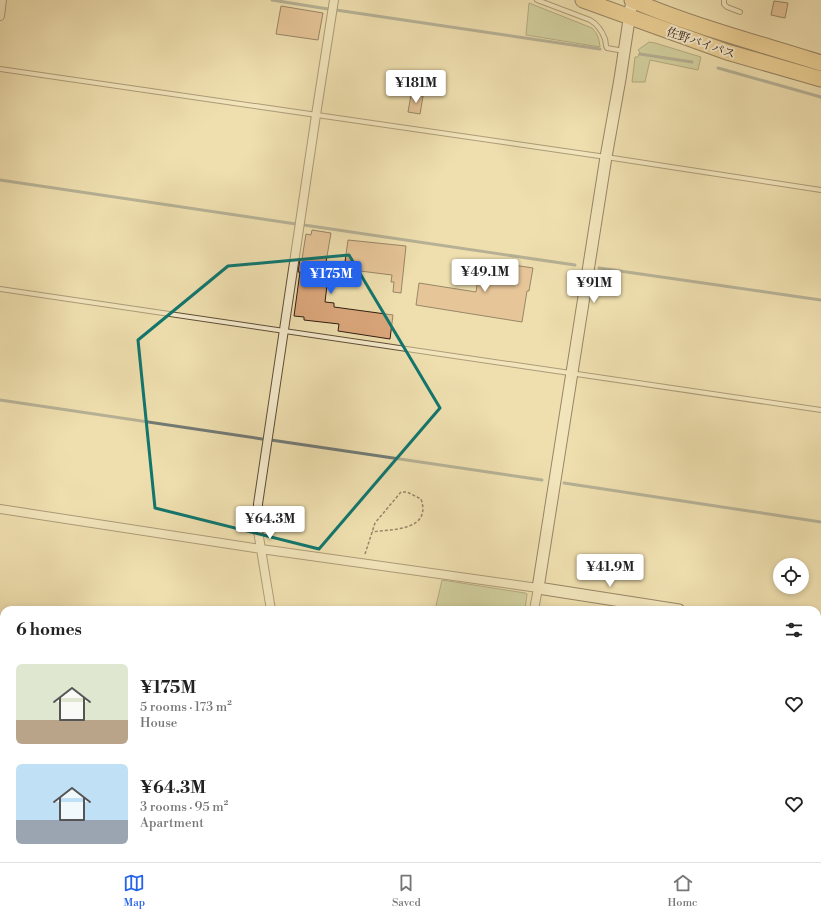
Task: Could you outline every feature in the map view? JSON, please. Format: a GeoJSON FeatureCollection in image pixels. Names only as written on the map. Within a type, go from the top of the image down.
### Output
{"type":"FeatureCollection","features":[{"type":"Feature","properties":{"kind":"highway","name":"佐野バイパス"},"geometry":{"type":"LineString","coordinates":[[583,0],[734,54],[821,79]]}},
{"type":"Feature","properties":{"kind":"highway","name":"佐野バイパス"},"geometry":{"type":"LineString","coordinates":[[632,0],[652,9],[821,63]]}},
{"type":"Feature","properties":{"kind":"street"},"geometry":{"type":"LineString","coordinates":[[0,16],[2,0]]}},
{"type":"Feature","properties":{"kind":"street"},"geometry":{"type":"LineString","coordinates":[[270,606],[258,530],[258,504],[334,0]]}},
{"type":"Feature","properties":{"kind":"street"},"geometry":{"type":"LineString","coordinates":[[535,606],[606,157],[620,79],[628,17],[632,0]]}},
{"type":"Feature","properties":{"kind":"street"},"geometry":{"type":"LineString","coordinates":[[0,509],[261,549],[538,588],[653,606]]}},
{"type":"Feature","properties":{"kind":"lane"},"geometry":{"type":"LineString","coordinates":[[536,0],[590,20],[600,29],[605,38],[607,48],[624,51]]}},
{"type":"Feature","properties":{"kind":"lane"},"geometry":{"type":"LineString","coordinates":[[724,0],[724,4],[727,7],[740,12]]}},
{"type":"Feature","properties":{"kind":"lane"},"geometry":{"type":"LineString","coordinates":[[0,70],[606,157],[821,190]]}},
{"type":"Feature","properties":{"kind":"lane"},"geometry":{"type":"LineString","coordinates":[[0,289],[821,410]]}},
{"type":"Feature","properties":{"kind":"path"},"geometry":{"type":"LineString","coordinates":[[363,564],[365,555],[372,532],[375,523],[401,492],[407,492],[421,499],[423,506],[422,512],[419,520],[413,525],[405,528],[372,532]]}},
{"type":"Feature","properties":{"kind":"highlighted area"},"geometry":{"type":"Polygon","coordinates":[[[349,255],[440,408],[319,549],[155,508],[138,340],[228,266],[349,255]]]}},
{"type":"Feature","properties":{"kind":"green space"},"geometry":{"type":"Polygon","coordinates":[[[529,3],[592,28],[596,32],[600,47],[526,35],[529,3]]]}},
{"type":"Feature","properties":{"kind":"green space"},"geometry":{"type":"Polygon","coordinates":[[[649,42],[701,57],[698,70],[650,60],[645,82],[632,82],[635,57],[638,57],[640,52],[638,50],[649,42]]]}},
{"type":"Feature","properties":{"kind":"green space"},"geometry":{"type":"Polygon","coordinates":[[[442,580],[527,594],[526,606],[436,606],[442,580]]]}},
{"type":"Feature","properties":{"kind":"building"},"geometry":{"type":"Polygon","coordinates":[[[774,1],[788,3],[785,18],[771,15],[774,1]]]}},
{"type":"Feature","properties":{"kind":"building"},"geometry":{"type":"Polygon","coordinates":[[[281,6],[323,13],[318,40],[276,34],[281,6]]]}},
{"type":"Feature","properties":{"kind":"building"},"geometry":{"type":"Polygon","coordinates":[[[411,95],[423,96],[420,114],[408,112],[411,95]]]}},
{"type":"Feature","properties":{"kind":"building"},"geometry":{"type":"Polygon","coordinates":[[[312,230],[331,233],[326,262],[329,262],[325,302],[334,303],[334,307],[393,315],[390,339],[338,331],[339,324],[304,320],[304,317],[294,316],[300,272],[298,272],[300,259],[302,259],[306,234],[311,235],[312,230]]]}},
{"type":"Feature","properties":{"kind":"building"},"geometry":{"type":"Polygon","coordinates":[[[348,240],[406,246],[401,293],[393,292],[394,282],[391,282],[392,275],[344,269],[348,240]]]}},
{"type":"Feature","properties":{"kind":"building"},"geometry":{"type":"Polygon","coordinates":[[[481,260],[533,268],[529,291],[527,291],[522,322],[416,305],[419,283],[476,292],[481,260]]]}},
{"type":"Feature","properties":{"kind":"waterway"},"geometry":{"type":"LineString","coordinates":[[272,0],[328,9]]}},
{"type":"Feature","properties":{"kind":"waterway"},"geometry":{"type":"LineString","coordinates":[[336,10],[600,49]]}},
{"type":"Feature","properties":{"kind":"waterway"},"geometry":{"type":"LineString","coordinates":[[640,54],[692,62]]}},
{"type":"Feature","properties":{"kind":"waterway"},"geometry":{"type":"LineString","coordinates":[[718,68],[821,97]]}},
{"type":"Feature","properties":{"kind":"waterway"},"geometry":{"type":"LineString","coordinates":[[0,180],[296,224]]}},
{"type":"Feature","properties":{"kind":"waterway"},"geometry":{"type":"LineString","coordinates":[[304,225],[575,265]]}},
{"type":"Feature","properties":{"kind":"waterway"},"geometry":{"type":"LineString","coordinates":[[599,268],[821,300]]}},
{"type":"Feature","properties":{"kind":"waterway"},"geometry":{"type":"LineString","coordinates":[[0,400],[262,439]]}},
{"type":"Feature","properties":{"kind":"waterway"},"geometry":{"type":"LineString","coordinates":[[271,440],[542,480]]}},
{"type":"Feature","properties":{"kind":"waterway"},"geometry":{"type":"LineString","coordinates":[[564,483],[821,522]]}}]}
